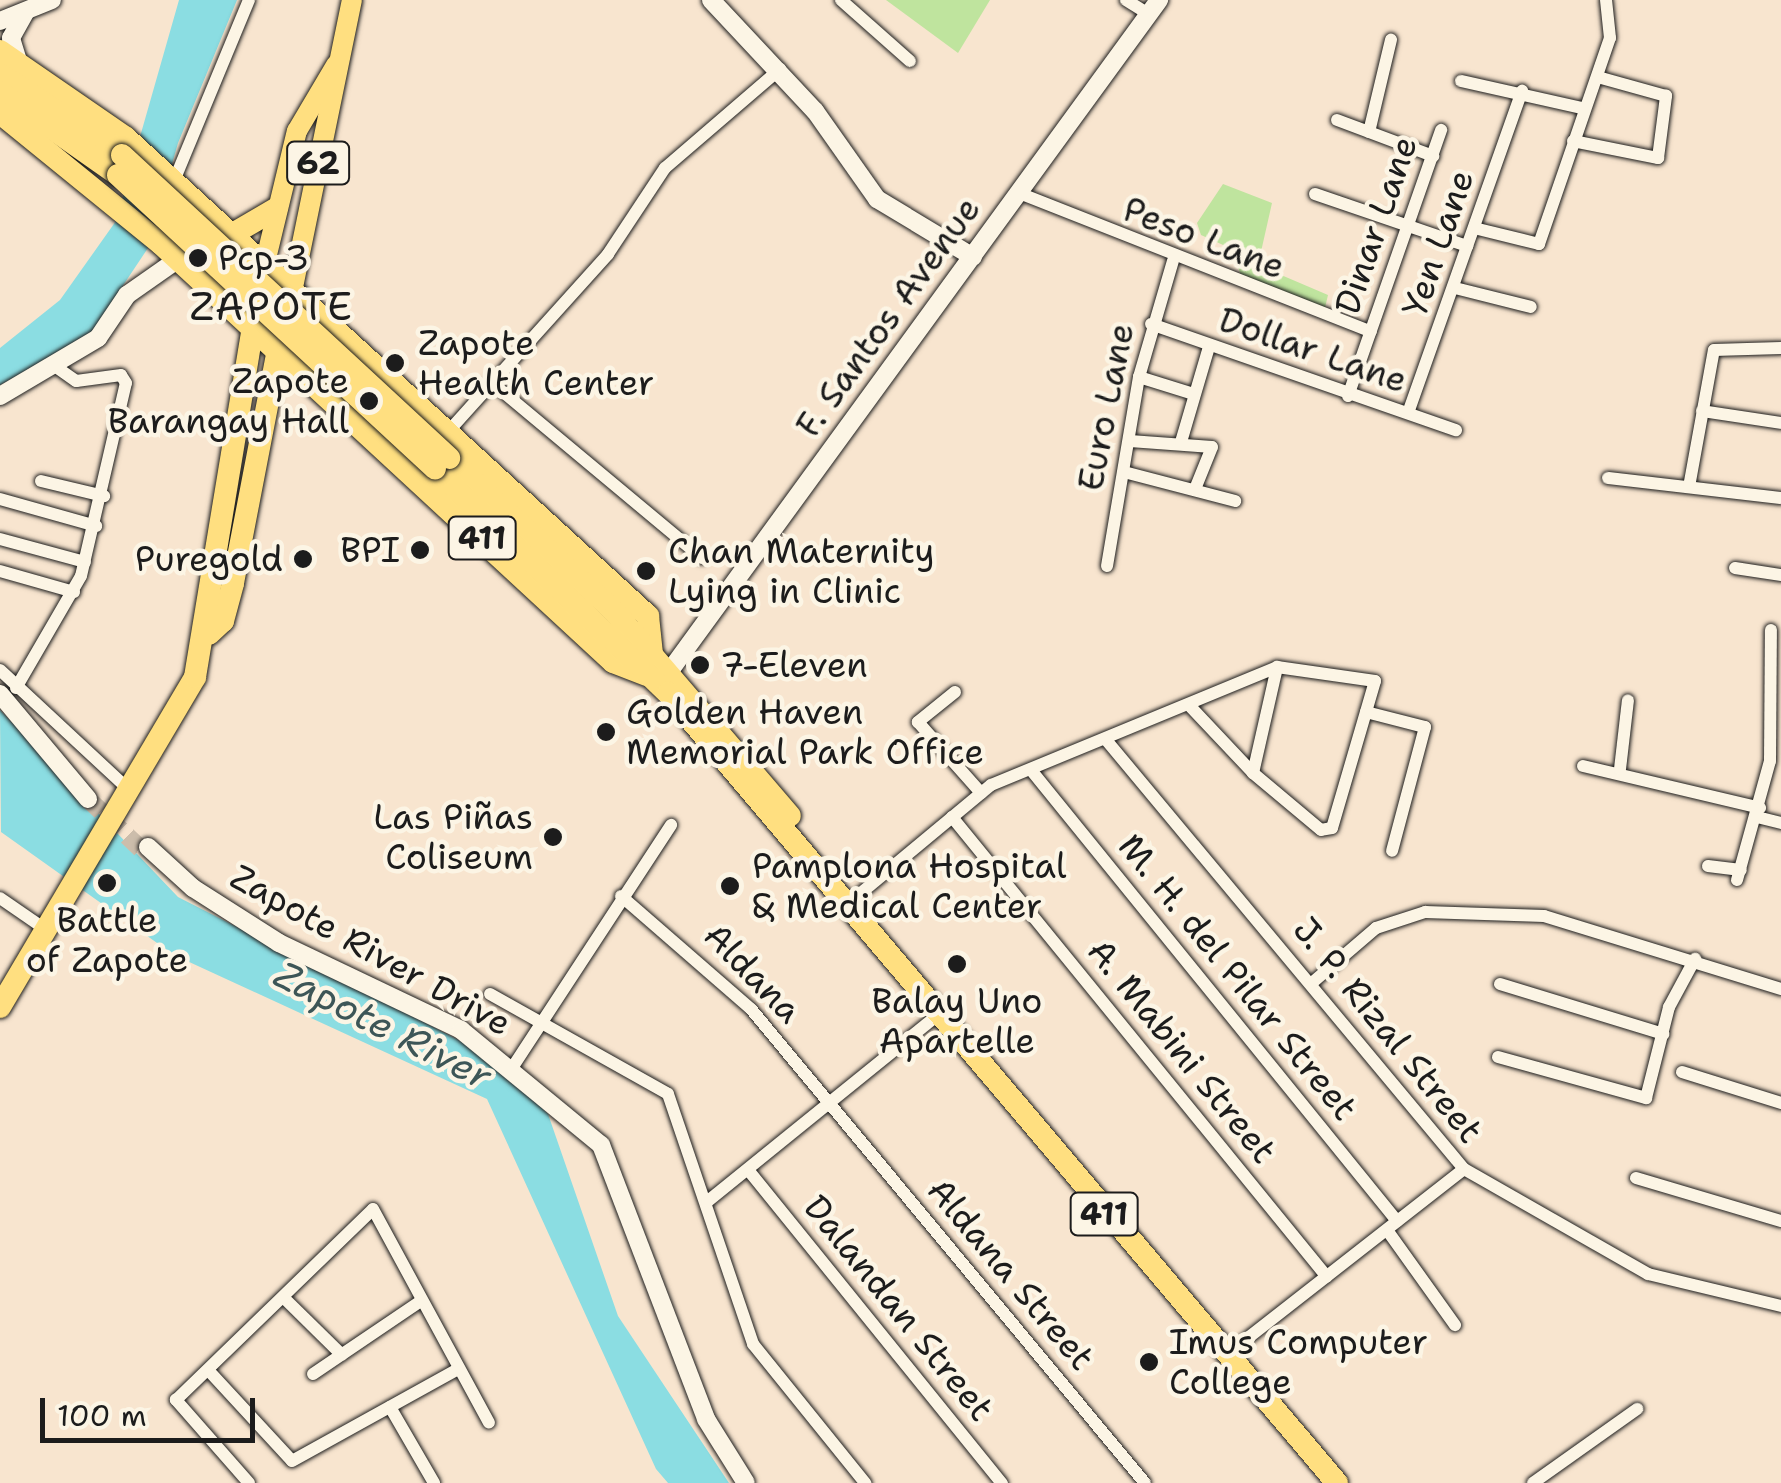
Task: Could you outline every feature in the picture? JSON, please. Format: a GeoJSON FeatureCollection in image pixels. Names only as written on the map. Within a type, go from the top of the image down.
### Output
{"type":"FeatureCollection","features":[{"type":"Feature","properties":{"kind":"highway","name":"411"},"geometry":{"type":"LineString","coordinates":[[6,62],[126,138],[338,337],[648,616],[652,652],[660,674]]}},
{"type":"Feature","properties":{"kind":"highway","name":"411"},"geometry":{"type":"LineString","coordinates":[[6,62],[122,156],[610,619],[850,902],[1223,1357],[1337,1483]]}},
{"type":"Feature","properties":{"kind":"highway","name":"411"},"geometry":{"type":"LineString","coordinates":[[0,92],[118,176],[610,619],[652,652]]}},
{"type":"Feature","properties":{"kind":"highway","name":"411"},"geometry":{"type":"LineString","coordinates":[[0,114],[161,244],[613,662],[660,674]]}},
{"type":"Feature","properties":{"kind":"highway"},"geometry":{"type":"LineString","coordinates":[[202,282],[223,277],[230,234],[277,208]]}},
{"type":"Feature","properties":{"kind":"highway","name":"62"},"geometry":{"type":"LineString","coordinates":[[0,1007],[195,678],[209,634],[224,458],[264,267]]}},
{"type":"Feature","properties":{"kind":"highway","name":"62"},"geometry":{"type":"LineString","coordinates":[[209,634],[223,622],[233,583],[292,292]]}},
{"type":"Feature","properties":{"kind":"highway"},"geometry":{"type":"LineString","coordinates":[[301,371],[306,332],[338,337]]}},
{"type":"Feature","properties":{"kind":"highway"},"geometry":{"type":"LineString","coordinates":[[266,408],[288,385],[320,388]]}},
{"type":"Feature","properties":{"kind":"main road"},"geometry":{"type":"LineString","coordinates":[[0,21],[52,0]]}},
{"type":"Feature","properties":{"kind":"main road","name":"62"},"geometry":{"type":"LineString","coordinates":[[292,292],[352,0]]}},
{"type":"Feature","properties":{"kind":"main road"},"geometry":{"type":"LineString","coordinates":[[714,2],[780,69],[878,199],[973,257]]}},
{"type":"Feature","properties":{"kind":"main road","name":"F. Santos Avenue"},"geometry":{"type":"LineString","coordinates":[[660,674],[840,437],[1154,7]]}},
{"type":"Feature","properties":{"kind":"main road"},"geometry":{"type":"LineString","coordinates":[[6,62],[11,38],[25,13]]}},
{"type":"Feature","properties":{"kind":"main road","name":"62"},"geometry":{"type":"LineString","coordinates":[[264,267],[303,116],[341,60]]}},
{"type":"Feature","properties":{"kind":"main road"},"geometry":{"type":"LineString","coordinates":[[0,396],[98,338],[127,295],[230,234]]}},
{"type":"Feature","properties":{"kind":"main road"},"geometry":{"type":"LineString","coordinates":[[8,691],[88,793]]}},
{"type":"Feature","properties":{"kind":"main road","name":"Zapote River Drive"},"geometry":{"type":"LineString","coordinates":[[148,850],[279,943],[514,1066],[601,1144],[620,1176],[706,1420],[746,1483]]}},
{"type":"Feature","properties":{"kind":"street"},"geometry":{"type":"LineString","coordinates":[[172,180],[249,0]]}},
{"type":"Feature","properties":{"kind":"street"},"geometry":{"type":"LineString","coordinates":[[841,0],[910,61]]}},
{"type":"Feature","properties":{"kind":"street"},"geometry":{"type":"LineString","coordinates":[[1126,0],[1154,7]]}},
{"type":"Feature","properties":{"kind":"street"},"geometry":{"type":"LineString","coordinates":[[1474,228],[1539,244],[1582,108],[1598,78],[1610,38],[1606,0]]}},
{"type":"Feature","properties":{"kind":"street"},"geometry":{"type":"LineString","coordinates":[[1369,132],[1391,40]]}},
{"type":"Feature","properties":{"kind":"street"},"geometry":{"type":"LineString","coordinates":[[447,433],[608,254],[664,168],[780,69]]}},
{"type":"Feature","properties":{"kind":"street"},"geometry":{"type":"LineString","coordinates":[[1573,141],[1656,159],[1666,96],[1598,78]]}},
{"type":"Feature","properties":{"kind":"street"},"geometry":{"type":"LineString","coordinates":[[1461,81],[1522,91],[1582,108]]}},
{"type":"Feature","properties":{"kind":"street","name":"Yen Lane"},"geometry":{"type":"LineString","coordinates":[[1408,414],[1522,91]]}},
{"type":"Feature","properties":{"kind":"street"},"geometry":{"type":"LineString","coordinates":[[1337,120],[1432,156]]}},
{"type":"Feature","properties":{"kind":"street","name":"Dinar Lane"},"geometry":{"type":"LineString","coordinates":[[1348,396],[1441,130]]}},
{"type":"Feature","properties":{"kind":"street","name":"Peso Lane"},"geometry":{"type":"LineString","coordinates":[[1019,193],[1172,261],[1371,332]]}},
{"type":"Feature","properties":{"kind":"street"},"geometry":{"type":"LineString","coordinates":[[1316,194],[1404,228],[1467,246]]}},
{"type":"Feature","properties":{"kind":"street","name":"Euro Lane"},"geometry":{"type":"LineString","coordinates":[[1107,566],[1139,377],[1172,261]]}},
{"type":"Feature","properties":{"kind":"street"},"geometry":{"type":"LineString","coordinates":[[1455,288],[1531,307]]}},
{"type":"Feature","properties":{"kind":"street","name":"Dollar Lane"},"geometry":{"type":"LineString","coordinates":[[1151,324],[1348,396],[1456,430]]}},
{"type":"Feature","properties":{"kind":"street"},"geometry":{"type":"LineString","coordinates":[[1182,442],[1190,393],[1210,347]]}},
{"type":"Feature","properties":{"kind":"street"},"geometry":{"type":"LineString","coordinates":[[1689,487],[1714,350],[1781,348]]}},
{"type":"Feature","properties":{"kind":"street"},"geometry":{"type":"LineString","coordinates":[[8,691],[74,592],[86,562],[104,496],[125,377],[90,383],[53,365]]}},
{"type":"Feature","properties":{"kind":"street"},"geometry":{"type":"LineString","coordinates":[[1139,377],[1190,393]]}},
{"type":"Feature","properties":{"kind":"street"},"geometry":{"type":"LineString","coordinates":[[492,382],[702,558]]}},
{"type":"Feature","properties":{"kind":"street"},"geometry":{"type":"LineString","coordinates":[[1702,410],[1781,423]]}},
{"type":"Feature","properties":{"kind":"street"},"geometry":{"type":"LineString","coordinates":[[1130,441],[1212,446],[1194,490]]}},
{"type":"Feature","properties":{"kind":"street"},"geometry":{"type":"LineString","coordinates":[[1124,472],[1236,501]]}},
{"type":"Feature","properties":{"kind":"street"},"geometry":{"type":"LineString","coordinates":[[1608,478],[1781,498]]}},
{"type":"Feature","properties":{"kind":"street"},"geometry":{"type":"LineString","coordinates":[[41,480],[104,496]]}},
{"type":"Feature","properties":{"kind":"street"},"geometry":{"type":"LineString","coordinates":[[0,499],[96,526]]}},
{"type":"Feature","properties":{"kind":"street"},"geometry":{"type":"LineString","coordinates":[[0,538],[86,562]]}},
{"type":"Feature","properties":{"kind":"street"},"geometry":{"type":"LineString","coordinates":[[1735,568],[1781,574]]}},
{"type":"Feature","properties":{"kind":"street"},"geometry":{"type":"LineString","coordinates":[[0,571],[74,592]]}},
{"type":"Feature","properties":{"kind":"street"},"geometry":{"type":"LineString","coordinates":[[1708,866],[1739,875],[1775,762],[1770,630]]}},
{"type":"Feature","properties":{"kind":"street"},"geometry":{"type":"LineString","coordinates":[[1253,772],[1277,667]]}},
{"type":"Feature","properties":{"kind":"street"},"geometry":{"type":"LineString","coordinates":[[850,902],[980,793],[1108,741],[1256,672],[1277,667],[1375,681],[1327,832],[1253,772],[1189,705]]}},
{"type":"Feature","properties":{"kind":"street"},"geometry":{"type":"LineString","coordinates":[[0,670],[8,691],[130,792]]}},
{"type":"Feature","properties":{"kind":"street"},"geometry":{"type":"LineString","coordinates":[[955,692],[918,722],[980,793]]}},
{"type":"Feature","properties":{"kind":"street"},"geometry":{"type":"LineString","coordinates":[[1620,769],[1628,700]]}},
{"type":"Feature","properties":{"kind":"street"},"geometry":{"type":"LineString","coordinates":[[1366,712],[1425,727],[1392,851]]}},
{"type":"Feature","properties":{"kind":"street","name":"J. P. Rizal Street"},"geometry":{"type":"LineString","coordinates":[[1108,741],[1313,982],[1464,1168],[1223,1357]]}},
{"type":"Feature","properties":{"kind":"street"},"geometry":{"type":"LineString","coordinates":[[1583,766],[1620,769],[1759,812],[1781,823]]}},
{"type":"Feature","properties":{"kind":"street","name":"M. H. del Pilar Street"},"geometry":{"type":"LineString","coordinates":[[1032,770],[1392,1226],[1455,1325]]}},
{"type":"Feature","properties":{"kind":"street","name":"A. Mabini Street"},"geometry":{"type":"LineString","coordinates":[[952,817],[1327,1277]]}},
{"type":"Feature","properties":{"kind":"street","name":"Zapote River Drive"},"geometry":{"type":"LineString","coordinates":[[514,1066],[539,1018],[671,825]]}},
{"type":"Feature","properties":{"kind":"street","name":"Aldana"},"geometry":{"type":"LineString","coordinates":[[622,896],[713,970],[831,1104]]}},
{"type":"Feature","properties":{"kind":"street"},"geometry":{"type":"LineString","coordinates":[[0,898],[45,930]]}},
{"type":"Feature","properties":{"kind":"street"},"geometry":{"type":"LineString","coordinates":[[1313,982],[1376,928],[1425,912],[1544,916],[1781,988]]}},
{"type":"Feature","properties":{"kind":"street"},"geometry":{"type":"LineString","coordinates":[[1498,1057],[1646,1098],[1664,1034],[1695,960]]}},
{"type":"Feature","properties":{"kind":"street"},"geometry":{"type":"LineString","coordinates":[[1500,984],[1664,1034]]}},
{"type":"Feature","properties":{"kind":"street"},"geometry":{"type":"LineString","coordinates":[[490,994],[539,1018],[668,1094],[708,1201],[753,1344],[865,1483]]}},
{"type":"Feature","properties":{"kind":"street"},"geometry":{"type":"LineString","coordinates":[[708,1201],[940,1013]]}},
{"type":"Feature","properties":{"kind":"street"},"geometry":{"type":"LineString","coordinates":[[1682,1072],[1781,1104]]}},
{"type":"Feature","properties":{"kind":"street","name":"Aldana Street"},"geometry":{"type":"LineString","coordinates":[[831,1104],[1145,1483]]}},
{"type":"Feature","properties":{"kind":"street"},"geometry":{"type":"LineString","coordinates":[[1464,1168],[1648,1274],[1781,1306]]}},
{"type":"Feature","properties":{"kind":"street","name":"Dalandan Street"},"geometry":{"type":"LineString","coordinates":[[749,1171],[1002,1483]]}},
{"type":"Feature","properties":{"kind":"street"},"geometry":{"type":"LineString","coordinates":[[1636,1178],[1781,1221]]}},
{"type":"Feature","properties":{"kind":"street"},"geometry":{"type":"LineString","coordinates":[[249,1483],[176,1400],[286,1300],[373,1208],[489,1422]]}},
{"type":"Feature","properties":{"kind":"street"},"geometry":{"type":"LineString","coordinates":[[286,1300],[342,1355]]}},
{"type":"Feature","properties":{"kind":"street"},"geometry":{"type":"LineString","coordinates":[[314,1374],[421,1301]]}},
{"type":"Feature","properties":{"kind":"street"},"geometry":{"type":"LineString","coordinates":[[209,1371],[292,1462],[458,1370]]}},
{"type":"Feature","properties":{"kind":"street"},"geometry":{"type":"LineString","coordinates":[[390,1407],[431,1479],[413,1483]]}},
{"type":"Feature","properties":{"kind":"street"},"geometry":{"type":"LineString","coordinates":[[1533,1483],[1637,1408]]}},
{"type":"Feature","properties":{"kind":"green space"},"geometry":{"type":"Polygon","coordinates":[[[886,0],[990,0],[958,53],[886,0]]]}},
{"type":"Feature","properties":{"kind":"green space"},"geometry":{"type":"Polygon","coordinates":[[[1223,184],[1272,203],[1258,265],[1328,295],[1324,312],[1243,282],[1232,249],[1201,235],[1197,223],[1223,184]]]}},
{"type":"Feature","properties":{"kind":"water"},"geometry":{"type":"Polygon","coordinates":[[[179,0],[237,0],[178,143],[148,248],[90,335],[0,385],[0,348],[60,300],[116,221],[179,0]]]}},
{"type":"Feature","properties":{"kind":"water","name":"Zapote River"},"geometry":{"type":"Polygon","coordinates":[[[0,710],[178,897],[488,1055],[548,1114],[618,1316],[729,1483],[668,1483],[656,1469],[487,1099],[174,955],[1,832],[0,710]]]}},
{"type":"Feature","properties":{"kind":"tunnel"},"geometry":{"type":"LineString","coordinates":[[88,799],[144,852]]}},
{"type":"Feature","properties":{"kind":"place","name":"Pcp-3"},"geometry":{"type":"Point","coordinates":[198,258]}},
{"type":"Feature","properties":{"kind":"place","name":"Zapote Health Center"},"geometry":{"type":"Point","coordinates":[395,363]}},
{"type":"Feature","properties":{"kind":"place","name":"Zapote Barangay Hall"},"geometry":{"type":"Point","coordinates":[369,401]}},
{"type":"Feature","properties":{"kind":"place","name":"BPI"},"geometry":{"type":"Point","coordinates":[420,550]}},
{"type":"Feature","properties":{"kind":"place","name":"Puregold"},"geometry":{"type":"Point","coordinates":[303,559]}},
{"type":"Feature","properties":{"kind":"place","name":"Chan Maternity Lying in Clinic"},"geometry":{"type":"Point","coordinates":[646,571]}},
{"type":"Feature","properties":{"kind":"place","name":"7-Eleven"},"geometry":{"type":"Point","coordinates":[700,665]}},
{"type":"Feature","properties":{"kind":"place","name":"Golden Haven Memorial Park Office"},"geometry":{"type":"Point","coordinates":[606,732]}},
{"type":"Feature","properties":{"kind":"place","name":"Las Piñas Coliseum"},"geometry":{"type":"Point","coordinates":[553,837]}},
{"type":"Feature","properties":{"kind":"place","name":"Battle of Zapote"},"geometry":{"type":"Point","coordinates":[107,883]}},
{"type":"Feature","properties":{"kind":"place","name":"Pamplona Hospital & Medical Center"},"geometry":{"type":"Point","coordinates":[730,886]}},
{"type":"Feature","properties":{"kind":"place","name":"Balay Uno Apartelle"},"geometry":{"type":"Point","coordinates":[957,964]}},
{"type":"Feature","properties":{"kind":"place","name":"Imus Computer College"},"geometry":{"type":"Point","coordinates":[1149,1362]}},
{"type":"Feature","properties":{"kind":"district","name":"ZAPOTE"},"geometry":{"type":"Point","coordinates":[272,306]}}]}
